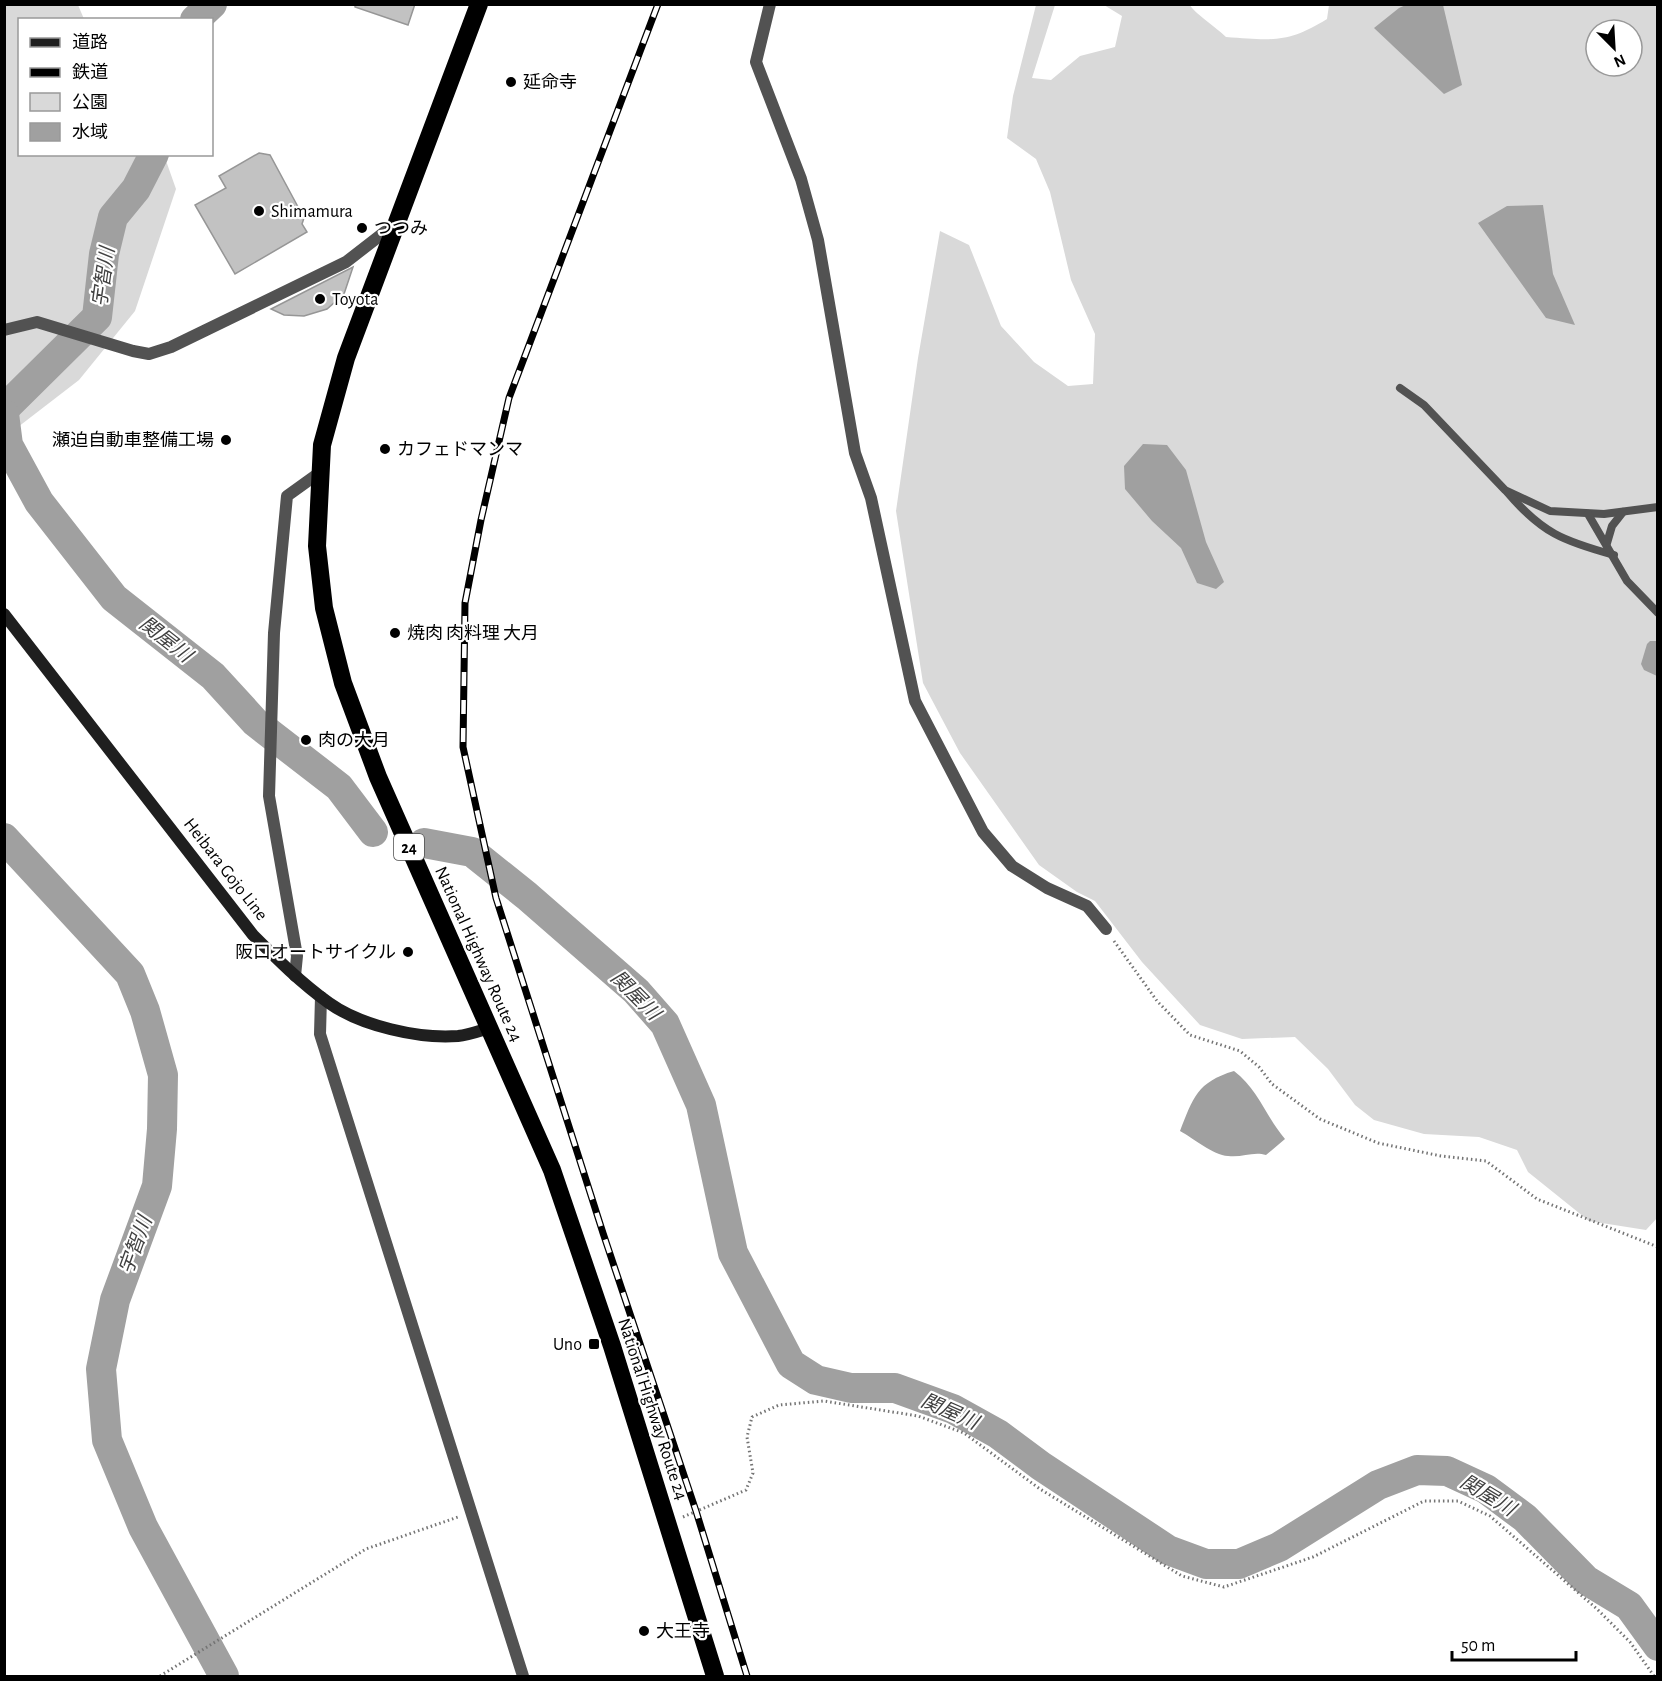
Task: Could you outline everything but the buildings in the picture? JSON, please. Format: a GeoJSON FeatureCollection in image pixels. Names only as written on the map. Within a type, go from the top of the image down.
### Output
{"type":"FeatureCollection","features":[{"type":"Feature","properties":{"kind":"highway","name":"National Highway Route 24"},"geometry":{"type":"LineString","coordinates":[[478,4],[346,358],[322,445],[317,546],[324,608],[343,683],[378,777],[552,1170],[612,1346],[715,1677]]}},
{"type":"Feature","properties":{"kind":"main road","name":"Heibara Gojo Line"},"geometry":{"type":"LineString","coordinates":[[4,614],[253,934],[295,976],[332,1005],[373,1024],[434,1037],[461,1036],[489,1028]]}},
{"type":"Feature","properties":{"kind":"street"},"geometry":{"type":"LineString","coordinates":[[770,4],[756,62],[801,179],[818,240],[855,453],[871,498],[915,701],[983,832],[1012,866],[1047,888],[1087,906],[1106,929]]}},
{"type":"Feature","properties":{"kind":"street"},"geometry":{"type":"LineString","coordinates":[[4,330],[37,322],[149,354],[192,337],[346,262],[395,224]]}},
{"type":"Feature","properties":{"kind":"street"},"geometry":{"type":"LineString","coordinates":[[295,976],[297,956],[269,796],[274,633],[287,496],[320,473]]}},
{"type":"Feature","properties":{"kind":"street"},"geometry":{"type":"LineString","coordinates":[[321,997],[320,1034],[356,1141],[470,1513],[523,1677]]}},
{"type":"Feature","properties":{"kind":"lane"},"geometry":{"type":"LineString","coordinates":[[1400,388],[1424,405],[1545,531],[1568,542],[1614,555]]}},
{"type":"Feature","properties":{"kind":"lane"},"geometry":{"type":"LineString","coordinates":[[1505,490],[1550,511],[1588,514],[1655,507]]}},
{"type":"Feature","properties":{"kind":"lane"},"geometry":{"type":"LineString","coordinates":[[1607,543],[1612,526],[1623,512]]}},
{"type":"Feature","properties":{"kind":"lane"},"geometry":{"type":"LineString","coordinates":[[1588,514],[1628,580],[1658,613]]}},
{"type":"Feature","properties":{"kind":"path"},"geometry":{"type":"LineString","coordinates":[[1106,929],[1157,1001],[1190,1035],[1240,1051],[1259,1067],[1272,1084],[1320,1119],[1378,1143],[1441,1156],[1486,1161],[1537,1199],[1658,1247]]}},
{"type":"Feature","properties":{"kind":"path"},"geometry":{"type":"LineString","coordinates":[[696,1511],[746,1490],[753,1473],[747,1437],[752,1417],[778,1405],[824,1401],[918,1416],[964,1433],[1040,1489],[1182,1576],[1224,1587],[1313,1557],[1424,1501],[1458,1501],[1490,1516],[1597,1609],[1630,1641],[1654,1677]]}},
{"type":"Feature","properties":{"kind":"path"},"geometry":{"type":"LineString","coordinates":[[160,1677],[366,1549],[470,1513]]}},
{"type":"Feature","properties":{"kind":"green space"},"geometry":{"type":"Polygon","coordinates":[[[5,5],[78,5],[84,18],[18,18],[18,156],[164,156],[176,189],[135,311],[79,380],[5,437],[5,5]]]}},
{"type":"Feature","properties":{"kind":"green space"},"geometry":{"type":"Polygon","coordinates":[[[1036,5],[1055,5],[1032,78],[1051,80],[1080,56],[1115,47],[1122,16],[1104,5],[1190,5],[1226,37],[1267,39],[1301,33],[1313,27],[1327,19],[1329,5],[1657,5],[1658,1217],[1646,1230],[1589,1221],[1528,1172],[1517,1150],[1479,1137],[1424,1134],[1374,1120],[1355,1105],[1328,1069],[1295,1037],[1242,1039],[1200,1025],[1142,962],[1095,901],[1077,892],[1039,865],[960,753],[923,683],[896,511],[918,358],[940,231],[969,245],[1001,326],[1034,362],[1068,386],[1093,384],[1095,334],[1071,280],[1050,192],[1036,159],[1007,138],[1013,96],[1036,5]]]}},
{"type":"Feature","properties":{"kind":"water"},"geometry":{"type":"Polygon","coordinates":[[[1408,4],[1443,5],[1462,85],[1444,94],[1374,28],[1399,8],[1408,4]]]}},
{"type":"Feature","properties":{"kind":"water"},"geometry":{"type":"Polygon","coordinates":[[[1543,205],[1553,274],[1575,325],[1546,318],[1478,223],[1507,206],[1543,205]]]}},
{"type":"Feature","properties":{"kind":"water"},"geometry":{"type":"Polygon","coordinates":[[[1143,444],[1167,445],[1186,470],[1206,542],[1224,582],[1216,589],[1197,583],[1181,548],[1152,521],[1125,489],[1124,466],[1143,444]]]}},
{"type":"Feature","properties":{"kind":"water"},"geometry":{"type":"Polygon","coordinates":[[[1650,641],[1657,641],[1657,676],[1644,670],[1641,664],[1650,641]]]}},
{"type":"Feature","properties":{"kind":"water"},"geometry":{"type":"Polygon","coordinates":[[[1234,1071],[1256,1095],[1285,1139],[1266,1155],[1222,1155],[1180,1131],[1193,1100],[1204,1086],[1234,1071]]]}},
{"type":"Feature","properties":{"kind":"waterway","name":"宇智川"},"geometry":{"type":"LineString","coordinates":[[197,18],[212,4]]}},
{"type":"Feature","properties":{"kind":"waterway","name":"宇智川"},"geometry":{"type":"LineString","coordinates":[[4,409],[97,317],[104,254],[113,217],[136,189],[153,156]]}},
{"type":"Feature","properties":{"kind":"waterway","name":"関屋川"},"geometry":{"type":"LineString","coordinates":[[4,414],[8,445],[39,502],[114,598],[213,676],[255,722],[339,787],[373,832]]}},
{"type":"Feature","properties":{"kind":"waterway","name":"宇智川"},"geometry":{"type":"LineString","coordinates":[[4,838],[130,974],[145,1011],[163,1075],[162,1129],[157,1186],[115,1300],[101,1369],[107,1440],[143,1527],[224,1676]]}},
{"type":"Feature","properties":{"kind":"waterway","name":"関屋川"},"geometry":{"type":"LineString","coordinates":[[424,843],[472,852],[527,896],[636,991],[665,1024],[701,1105],[733,1253],[791,1364],[816,1380],[851,1388],[895,1388],[953,1409],[998,1434],[1041,1466],[1168,1550],[1206,1564],[1239,1564],[1279,1547],[1378,1485],[1417,1470],[1447,1471],[1486,1489],[1525,1518],[1586,1580],[1629,1606],[1658,1646]]}},
{"type":"Feature","properties":{"kind":"railway"},"geometry":{"type":"LineString","coordinates":[[658,4],[509,398],[465,603],[463,747],[496,898],[603,1233],[696,1511],[747,1676]]}},
{"type":"Feature","properties":{"kind":"place","name":"延命寺"},"geometry":{"type":"Point","coordinates":[511,82]}},
{"type":"Feature","properties":{"kind":"place","name":"Shimamura"},"geometry":{"type":"Point","coordinates":[259,211]}},
{"type":"Feature","properties":{"kind":"place","name":"つつみ"},"geometry":{"type":"Point","coordinates":[362,228]}},
{"type":"Feature","properties":{"kind":"place","name":"Toyota"},"geometry":{"type":"Point","coordinates":[320,299]}},
{"type":"Feature","properties":{"kind":"place","name":"瀬迫自動車整備工場"},"geometry":{"type":"Point","coordinates":[226,440]}},
{"type":"Feature","properties":{"kind":"place","name":"カフェドマンマ"},"geometry":{"type":"Point","coordinates":[385,449]}},
{"type":"Feature","properties":{"kind":"place","name":"焼肉 肉料理 大月"},"geometry":{"type":"Point","coordinates":[395,633]}},
{"type":"Feature","properties":{"kind":"place","name":"肉の大月"},"geometry":{"type":"Point","coordinates":[306,740]}},
{"type":"Feature","properties":{"kind":"place","name":"阪口オートサイクル"},"geometry":{"type":"Point","coordinates":[408,952]}},
{"type":"Feature","properties":{"kind":"place","name":"Uno"},"geometry":{"type":"Point","coordinates":[594,1344]}},
{"type":"Feature","properties":{"kind":"place","name":"大王寺"},"geometry":{"type":"Point","coordinates":[644,1631]}}]}
